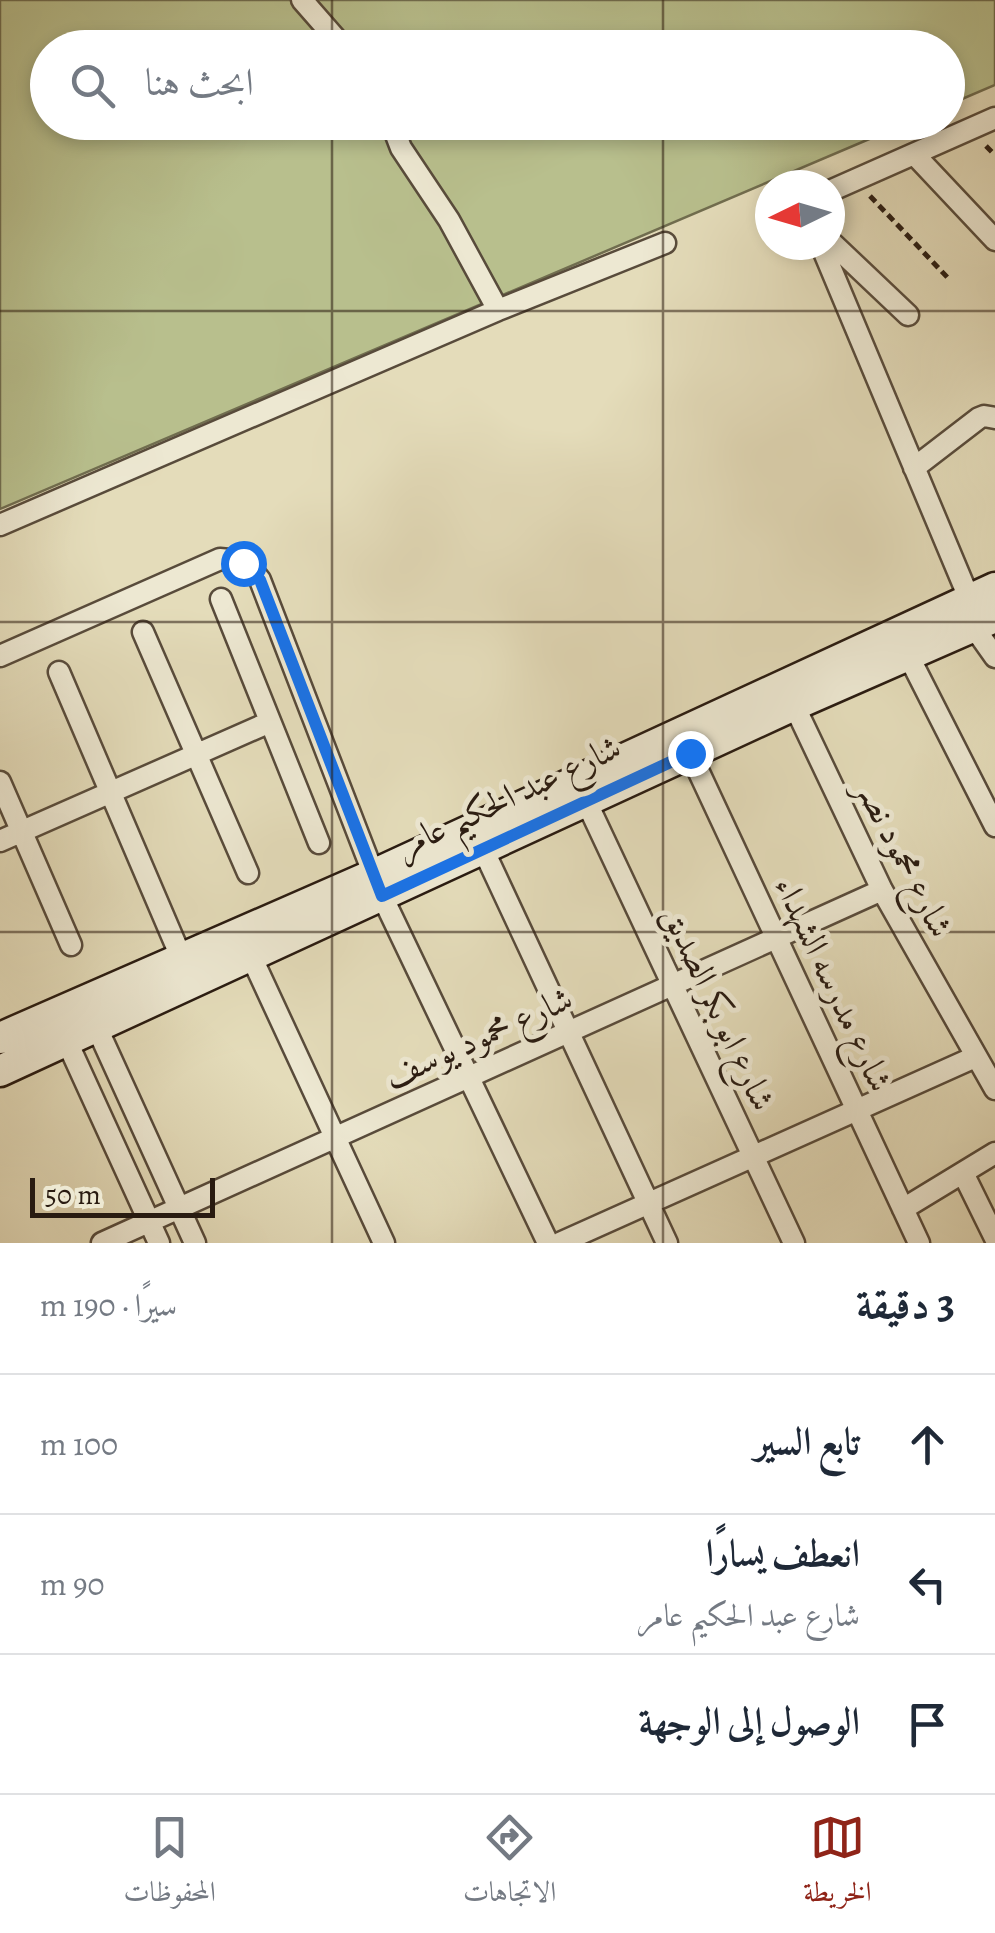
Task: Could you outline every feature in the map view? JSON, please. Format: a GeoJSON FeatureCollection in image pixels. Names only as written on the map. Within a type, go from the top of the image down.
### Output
{"type":"FeatureCollection","features":[{"type":"Feature","properties":{"kind":"street"},"geometry":{"type":"LineString","coordinates":[[302,0],[328,30]]}},
{"type":"Feature","properties":{"kind":"street"},"geometry":{"type":"LineString","coordinates":[[965,131],[995,118]]}},
{"type":"Feature","properties":{"kind":"street"},"geometry":{"type":"LineString","coordinates":[[398,140],[449,220],[498,310]]}},
{"type":"Feature","properties":{"kind":"street"},"geometry":{"type":"LineString","coordinates":[[845,184],[946,140]]}},
{"type":"Feature","properties":{"kind":"street"},"geometry":{"type":"LineString","coordinates":[[914,154],[995,240]]}},
{"type":"Feature","properties":{"kind":"street"},"geometry":{"type":"LineString","coordinates":[[0,524],[665,242]]}},
{"type":"Feature","properties":{"kind":"street"},"geometry":{"type":"LineString","coordinates":[[845,255],[908,316]]}},
{"type":"Feature","properties":{"kind":"street"},"geometry":{"type":"LineString","coordinates":[[827,260],[914,468],[983,607],[995,657]]}},
{"type":"Feature","properties":{"kind":"street"},"geometry":{"type":"LineString","coordinates":[[914,468],[979,418],[995,418]]}},
{"type":"Feature","properties":{"kind":"street"},"geometry":{"type":"LineString","coordinates":[[0,656],[220,559],[243,563],[260,580],[377,886],[548,1243]]}},
{"type":"Feature","properties":{"kind":"street"},"geometry":{"type":"LineString","coordinates":[[221,599],[320,843]]}},
{"type":"Feature","properties":{"kind":"street","name":"شارع عبد الحكيم عامر"},"geometry":{"type":"LineString","coordinates":[[90,1012],[251,956],[377,886],[983,607]]}},
{"type":"Feature","properties":{"kind":"street"},"geometry":{"type":"LineString","coordinates":[[143,632],[248,873]]}},
{"type":"Feature","properties":{"kind":"street"},"geometry":{"type":"LineString","coordinates":[[902,643],[995,826]]}},
{"type":"Feature","properties":{"kind":"street","name":"شارع عبد الحكيم عامر"},"geometry":{"type":"LineString","coordinates":[[0,1070],[61,1027],[181,957],[483,849],[794,705],[902,643]]}},
{"type":"Feature","properties":{"kind":"street"},"geometry":{"type":"LineString","coordinates":[[59,672],[181,957]]}},
{"type":"Feature","properties":{"kind":"street","name":"شارع محمود نصر"},"geometry":{"type":"LineString","coordinates":[[794,705],[882,890],[995,1088]]}},
{"type":"Feature","properties":{"kind":"street"},"geometry":{"type":"LineString","coordinates":[[0,841],[270,722]]}},
{"type":"Feature","properties":{"kind":"street","name":"شارع مدرسه الشهداء"},"geometry":{"type":"LineString","coordinates":[[690,753],[919,1243]]}},
{"type":"Feature","properties":{"kind":"street"},"geometry":{"type":"LineString","coordinates":[[0,782],[72,945]]}},
{"type":"Feature","properties":{"kind":"street","name":"شارع ابو بكر الصديق"},"geometry":{"type":"LineString","coordinates":[[586,801],[794,1243]]}},
{"type":"Feature","properties":{"kind":"street"},"geometry":{"type":"LineString","coordinates":[[483,849],[666,1243]]}},
{"type":"Feature","properties":{"kind":"street","name":"شارع محمود يوسف"},"geometry":{"type":"LineString","coordinates":[[102,1243],[882,890]]}},
{"type":"Feature","properties":{"kind":"street"},"geometry":{"type":"LineString","coordinates":[[251,956],[384,1243]]}},
{"type":"Feature","properties":{"kind":"street"},"geometry":{"type":"LineString","coordinates":[[90,1012],[195,1243]]}},
{"type":"Feature","properties":{"kind":"street"},"geometry":{"type":"LineString","coordinates":[[61,1027],[159,1243]]}},
{"type":"Feature","properties":{"kind":"street","name":"شارع عبد الحكيم عامر"},"geometry":{"type":"LineString","coordinates":[[0,1038],[61,1027]]}},
{"type":"Feature","properties":{"kind":"street"},"geometry":{"type":"LineString","coordinates":[[560,1243],[975,1057]]}},
{"type":"Feature","properties":{"kind":"street"},"geometry":{"type":"LineString","coordinates":[[903,1209],[995,1154]]}},
{"type":"Feature","properties":{"kind":"street"},"geometry":{"type":"LineString","coordinates":[[963,1173],[995,1238]]}},
{"type":"Feature","properties":{"kind":"path"},"geometry":{"type":"LineString","coordinates":[[854,180],[948,278]]}},
{"type":"Feature","properties":{"kind":"green space"},"geometry":{"type":"Polygon","coordinates":[[[0,0],[995,0],[995,85],[965,98],[965,30],[30,30],[30,140],[867,140],[797,170],[755,170],[755,188],[0,509],[0,0]]]}},
{"type":"Feature","properties":{"kind":"route"},"geometry":{"type":"LineString","coordinates":[[243,563],[260,580],[382,896],[690,753]]}}]}
